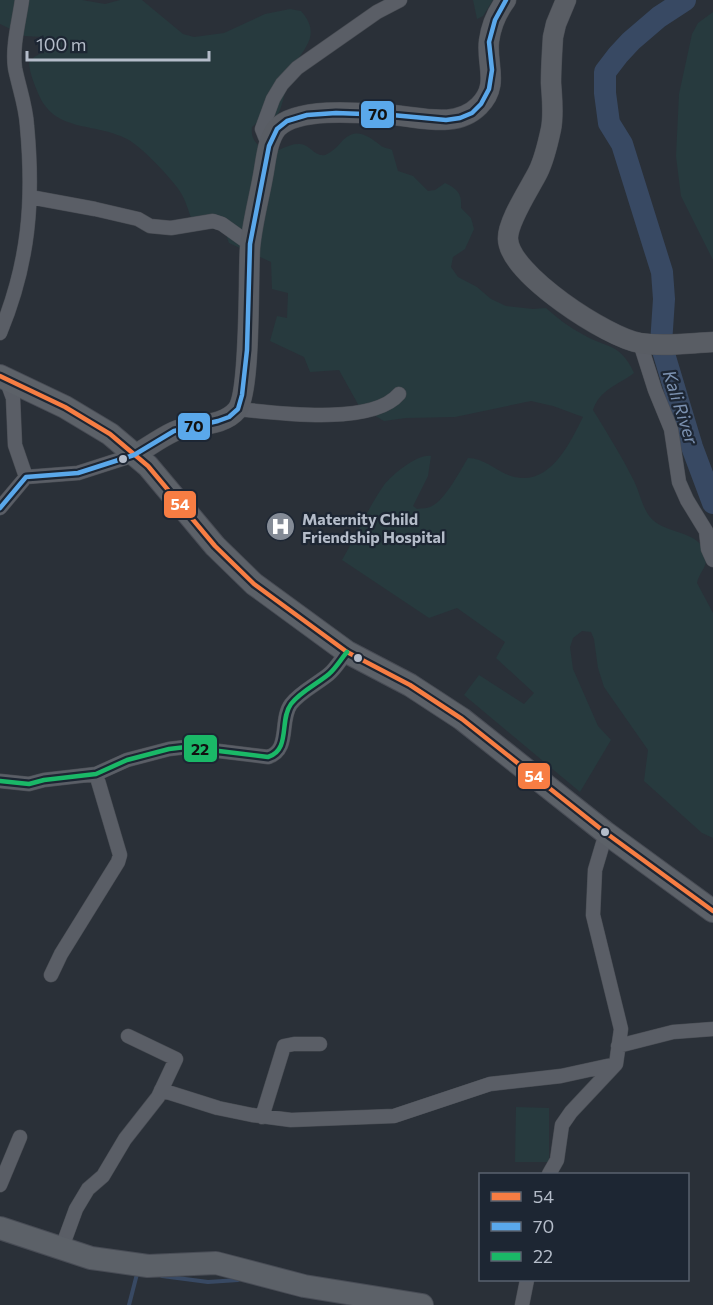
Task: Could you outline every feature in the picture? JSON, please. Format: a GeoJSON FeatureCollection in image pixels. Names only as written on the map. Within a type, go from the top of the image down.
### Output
{"type":"FeatureCollection","features":[{"type":"Feature","properties":{"kind":"main road"},"geometry":{"type":"LineString","coordinates":[[134,455],[174,431],[218,421],[229,417],[238,409],[242,395],[247,350],[250,244],[272,138],[277,129],[287,122],[307,115],[336,113],[392,115],[446,120],[472,113],[481,104],[489,89],[492,70],[489,42],[495,20],[506,0]]}},
{"type":"Feature","properties":{"kind":"main road"},"geometry":{"type":"LineString","coordinates":[[566,0],[553,37],[551,127],[539,170],[510,229],[508,239],[514,258],[536,282],[587,319],[623,338],[647,344],[713,342]]}},
{"type":"Feature","properties":{"kind":"main road"},"geometry":{"type":"LineString","coordinates":[[3,377],[89,420],[110,434],[148,466],[215,546],[254,584],[347,652],[410,685],[462,719],[606,833],[713,911]]}},
{"type":"Feature","properties":{"kind":"main road"},"geometry":{"type":"LineString","coordinates":[[0,1228],[61,1250],[92,1258],[148,1266],[216,1263],[304,1286],[416,1305]]}},
{"type":"Feature","properties":{"kind":"street"},"geometry":{"type":"LineString","coordinates":[[0,333],[16,291],[29,225],[26,107],[15,69],[22,0]]}},
{"type":"Feature","properties":{"kind":"street"},"geometry":{"type":"LineString","coordinates":[[272,138],[266,139],[263,134],[263,124],[273,99],[289,76],[376,12],[400,0]]}},
{"type":"Feature","properties":{"kind":"street"},"geometry":{"type":"LineString","coordinates":[[30,197],[138,219],[150,226],[171,228],[213,221],[222,224],[250,244]]}},
{"type":"Feature","properties":{"kind":"street"},"geometry":{"type":"LineString","coordinates":[[647,344],[671,429],[678,482],[706,531],[708,549],[713,560]]}},
{"type":"Feature","properties":{"kind":"street"},"geometry":{"type":"LineString","coordinates":[[3,377],[14,398],[15,446],[26,477]]}},
{"type":"Feature","properties":{"kind":"street"},"geometry":{"type":"LineString","coordinates":[[238,409],[302,415],[354,413],[384,407],[399,394]]}},
{"type":"Feature","properties":{"kind":"street"},"geometry":{"type":"LineString","coordinates":[[0,508],[26,477],[78,473],[134,455]]}},
{"type":"Feature","properties":{"kind":"street"},"geometry":{"type":"LineString","coordinates":[[0,781],[29,784],[96,774],[127,760],[186,747],[268,757],[276,754],[280,749],[287,711],[292,703],[331,672],[347,652]]}},
{"type":"Feature","properties":{"kind":"street"},"geometry":{"type":"LineString","coordinates":[[51,975],[120,855],[96,774]]}},
{"type":"Feature","properties":{"kind":"street"},"geometry":{"type":"LineString","coordinates":[[549,1173],[559,1152],[562,1125],[571,1112],[616,1064],[621,1029],[593,915],[595,870],[606,833]]}},
{"type":"Feature","properties":{"kind":"street"},"geometry":{"type":"LineString","coordinates":[[618,1046],[668,1033],[713,1029]]}},
{"type":"Feature","properties":{"kind":"street"},"geometry":{"type":"LineString","coordinates":[[61,1250],[76,1209],[88,1189],[103,1176],[125,1139],[143,1118],[161,1090],[176,1059],[128,1036]]}},
{"type":"Feature","properties":{"kind":"street"},"geometry":{"type":"LineString","coordinates":[[262,1117],[284,1046],[320,1044]]}},
{"type":"Feature","properties":{"kind":"street"},"geometry":{"type":"LineString","coordinates":[[161,1090],[218,1108],[262,1117],[291,1120],[394,1116],[490,1084],[561,1076],[616,1064]]}},
{"type":"Feature","properties":{"kind":"street"},"geometry":{"type":"LineString","coordinates":[[0,1185],[20,1137]]}},
{"type":"Feature","properties":{"kind":"street"},"geometry":{"type":"LineString","coordinates":[[522,1305],[527,1281]]}},
{"type":"Feature","properties":{"kind":"green space"},"geometry":{"type":"Polygon","coordinates":[[[0,0],[82,0],[105,4],[120,0],[142,0],[183,34],[194,37],[224,33],[265,14],[290,9],[301,11],[310,25],[308,43],[293,68],[279,112],[273,118],[259,121],[252,127],[252,136],[256,143],[269,153],[300,144],[318,154],[325,155],[348,136],[358,133],[392,150],[398,171],[413,176],[428,191],[435,190],[445,183],[458,192],[461,208],[471,218],[474,229],[465,249],[453,257],[451,267],[458,277],[506,306],[546,308],[572,328],[618,351],[629,363],[634,373],[604,393],[593,410],[635,483],[650,517],[662,526],[691,537],[702,546],[705,552],[705,566],[697,583],[713,613],[713,838],[702,833],[644,781],[648,750],[604,687],[591,632],[582,631],[573,638],[570,647],[573,669],[598,726],[611,740],[580,792],[464,695],[479,675],[524,704],[534,693],[496,658],[505,642],[457,608],[429,618],[342,560],[384,485],[412,461],[431,456],[428,476],[413,506],[417,509],[428,508],[437,503],[447,492],[468,458],[485,462],[511,476],[524,478],[536,476],[547,470],[564,451],[583,417],[531,401],[455,417],[384,421],[359,406],[339,370],[310,372],[304,357],[270,341],[277,316],[287,318],[288,293],[272,289],[271,262],[229,243],[224,229],[192,220],[175,184],[133,143],[114,134],[64,121],[54,115],[45,106],[38,93],[29,63],[34,57],[51,48],[50,41],[42,37],[25,36],[0,24],[0,0]]]}},
{"type":"Feature","properties":{"kind":"green space"},"geometry":{"type":"Polygon","coordinates":[[[473,0],[493,0],[483,16],[477,19],[473,0]]]}},
{"type":"Feature","properties":{"kind":"green space"},"geometry":{"type":"Polygon","coordinates":[[[713,12],[713,260],[681,196],[676,156],[679,94],[692,34],[698,23],[713,12]]]}},
{"type":"Feature","properties":{"kind":"green space"},"geometry":{"type":"Polygon","coordinates":[[[516,1107],[549,1108],[549,1162],[515,1162],[516,1107]]]}},
{"type":"Feature","properties":{"kind":"waterway","name":"Kali River"},"geometry":{"type":"LineString","coordinates":[[685,0],[659,17],[618,55],[605,72],[605,93],[609,123],[622,144],[662,272],[664,299],[661,344],[692,447],[713,503]]}},
{"type":"Feature","properties":{"kind":"waterway"},"geometry":{"type":"LineString","coordinates":[[129,1305],[137,1274]]}},
{"type":"Feature","properties":{"kind":"waterway"},"geometry":{"type":"LineString","coordinates":[[162,1276],[208,1282],[238,1280]]}},
{"type":"Feature","properties":{"kind":"transit line","name":"70"},"geometry":{"type":"LineString","coordinates":[[0,508],[26,477],[78,473],[134,455],[174,431],[218,421],[229,417],[238,409],[242,395],[247,350],[250,244],[269,146],[277,129],[287,121],[307,115],[336,113],[392,115],[446,120],[472,113],[481,104],[489,89],[492,70],[489,42],[495,20],[506,0]]}},
{"type":"Feature","properties":{"kind":"transit line","name":"54"},"geometry":{"type":"LineString","coordinates":[[0,376],[65,407],[110,434],[148,466],[215,546],[254,584],[347,652],[410,685],[462,719],[606,833],[713,911]]}},
{"type":"Feature","properties":{"kind":"transit line","name":"22"},"geometry":{"type":"LineString","coordinates":[[0,781],[29,784],[96,774],[127,760],[186,747],[268,757],[280,748],[291,704],[329,674],[347,652]]}},
{"type":"Feature","properties":{"kind":"place","name":"Maternity Child Friendship Hospital"},"geometry":{"type":"Point","coordinates":[281,527]}}]}
